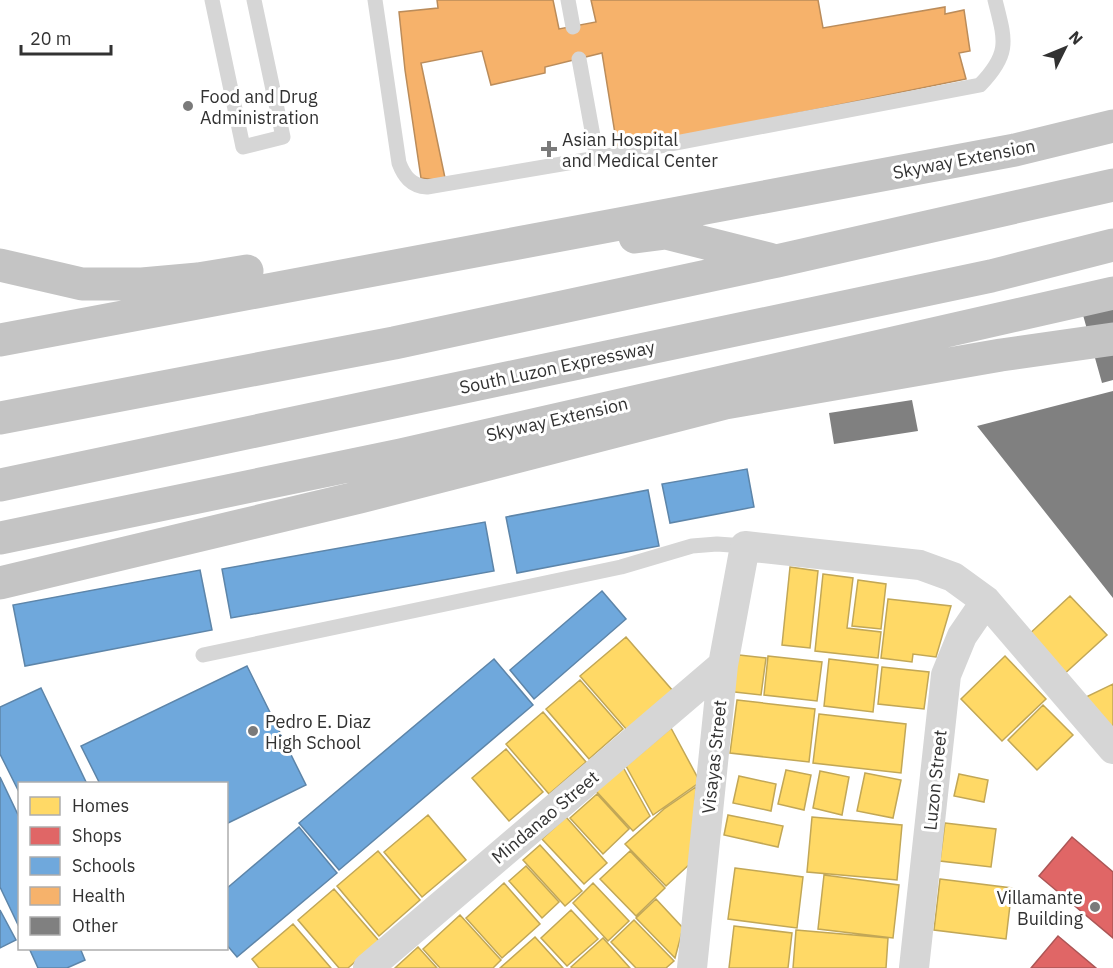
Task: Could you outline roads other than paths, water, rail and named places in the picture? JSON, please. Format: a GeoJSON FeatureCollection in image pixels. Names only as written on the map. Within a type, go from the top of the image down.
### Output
{"type":"FeatureCollection","features":[{"type":"Feature","properties":{"kind":"highway"},"geometry":{"type":"LineString","coordinates":[[0,265],[82,284],[142,284],[198,279],[615,208],[1113,110]]}},
{"type":"Feature","properties":{"kind":"highway","name":"Skyway Extension"},"geometry":{"type":"LineString","coordinates":[[0,340],[1015,150],[1113,126]]}},
{"type":"Feature","properties":{"kind":"highway"},"geometry":{"type":"LineString","coordinates":[[0,418],[394,343],[777,261],[1113,185]]}},
{"type":"Feature","properties":{"kind":"highway"},"geometry":{"type":"LineString","coordinates":[[0,348],[53,342],[559,245],[666,233],[777,261]]}},
{"type":"Feature","properties":{"kind":"highway","name":"South Luzon Expressway"},"geometry":{"type":"LineString","coordinates":[[0,485],[991,276],[1113,245]]}},
{"type":"Feature","properties":{"kind":"highway","name":"Skyway Extension"},"geometry":{"type":"LineString","coordinates":[[0,538],[401,455],[1113,293]]}},
{"type":"Feature","properties":{"kind":"highway"},"geometry":{"type":"LineString","coordinates":[[0,583],[360,497],[725,403],[1001,355],[1113,339]]}},
{"type":"Feature","properties":{"kind":"street"},"geometry":{"type":"LineString","coordinates":[[745,546],[920,565],[953,577],[986,601],[1113,749]]}},
{"type":"Feature","properties":{"kind":"street","name":"Visayas Street"},"geometry":{"type":"LineString","coordinates":[[692,968],[723,665],[745,546]]}},
{"type":"Feature","properties":{"kind":"street","name":"Luzon Street"},"geometry":{"type":"LineString","coordinates":[[914,968],[946,675],[962,636],[986,601]]}},
{"type":"Feature","properties":{"kind":"street","name":"Mindanao Street"},"geometry":{"type":"LineString","coordinates":[[368,968],[723,665]]}},
{"type":"Feature","properties":{"kind":"lane"},"geometry":{"type":"LineString","coordinates":[[212,0],[243,147],[283,136],[254,0]]}},
{"type":"Feature","properties":{"kind":"lane"},"geometry":{"type":"LineString","coordinates":[[375,0],[399,163],[403,173],[420,187],[597,158],[980,86],[993,72],[999,61],[1004,39],[995,0]]}},
{"type":"Feature","properties":{"kind":"lane"},"geometry":{"type":"LineString","coordinates":[[568,0],[573,27]]}},
{"type":"Feature","properties":{"kind":"lane"},"geometry":{"type":"LineString","coordinates":[[579,59],[597,158]]}},
{"type":"Feature","properties":{"kind":"lane"},"geometry":{"type":"LineString","coordinates":[[202,655],[621,567],[692,546],[717,544],[745,546]]}},
{"type":"Feature","properties":{"kind":"place","name":"Food and Drug Administration"},"geometry":{"type":"Point","coordinates":[188,106]}},
{"type":"Feature","properties":{"kind":"place","name":"Asian Hospital and Medical Center"},"geometry":{"type":"Point","coordinates":[549,149]}},
{"type":"Feature","properties":{"kind":"place","name":"Pedro E. Diaz High School"},"geometry":{"type":"Point","coordinates":[253,731]}},
{"type":"Feature","properties":{"kind":"place","name":"Villamante Building"},"geometry":{"type":"Point","coordinates":[1095,907]}}]}
